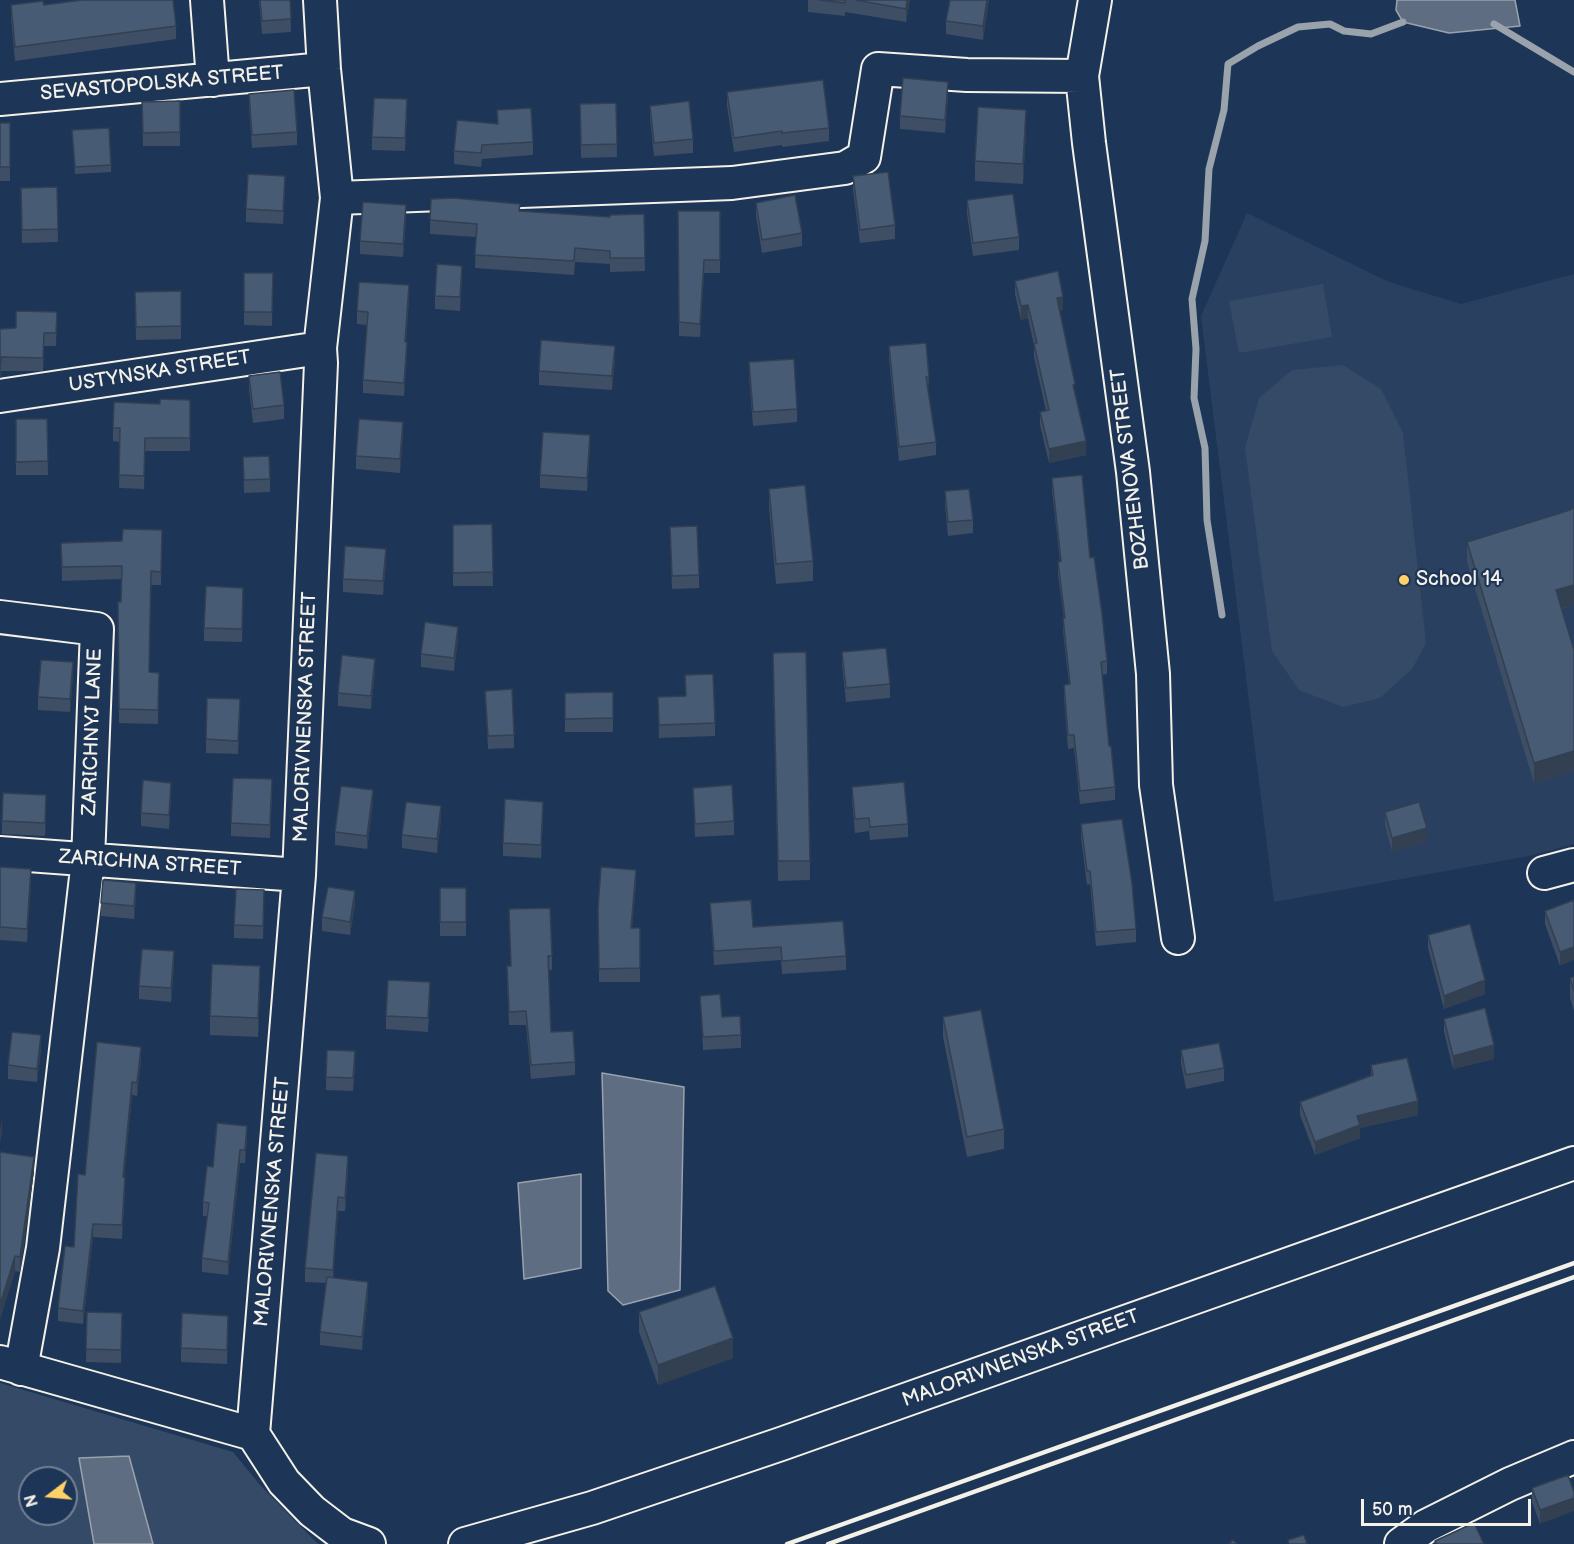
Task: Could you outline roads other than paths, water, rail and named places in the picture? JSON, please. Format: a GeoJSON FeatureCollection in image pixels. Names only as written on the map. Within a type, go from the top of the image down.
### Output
{"type":"FeatureCollection","features":[{"type":"Feature","properties":{"kind":"street"},"geometry":{"type":"LineString","coordinates":[[207,0],[213,80]]}},
{"type":"Feature","properties":{"kind":"street","name":"MALORIVNENSKA STREET"},"geometry":{"type":"LineString","coordinates":[[253,1434],[299,874],[320,348],[337,198],[324,69],[320,0]]}},
{"type":"Feature","properties":{"kind":"street","name":"BOZHENOVA STREET"},"geometry":{"type":"LineString","coordinates":[[1095,0],[1082,76],[1133,472],[1154,674],[1156,784],[1178,938]]}},
{"type":"Feature","properties":{"kind":"street","name":"SEVASTOPOLSKA STREET"},"geometry":{"type":"LineString","coordinates":[[0,99],[324,69]]}},
{"type":"Feature","properties":{"kind":"street"},"geometry":{"type":"LineString","coordinates":[[337,198],[732,183],[844,168],[864,158],[878,69],[967,75],[1082,76]]}},
{"type":"Feature","properties":{"kind":"street","name":"USTYNSKA STREET"},"geometry":{"type":"LineString","coordinates":[[0,396],[320,348]]}},
{"type":"Feature","properties":{"kind":"street","name":"ZARICHNYJ LANE"},"geometry":{"type":"LineString","coordinates":[[0,617],[96,629],[88,860]]}},
{"type":"Feature","properties":{"kind":"street","name":"ZARICHNA STREET"},"geometry":{"type":"LineString","coordinates":[[0,853],[299,874]]}},
{"type":"Feature","properties":{"kind":"street"},"geometry":{"type":"LineString","coordinates":[[88,860],[43,1248],[11,1366],[253,1434],[284,1482],[312,1511],[342,1534],[369,1544]]}},
{"type":"Feature","properties":{"kind":"street"},"geometry":{"type":"LineString","coordinates":[[1544,873],[1574,865]]}},
{"type":"Feature","properties":{"kind":"street","name":"MALORIVNENSKA STREET"},"geometry":{"type":"LineString","coordinates":[[465,1544],[592,1508],[781,1444],[1574,1163]]}},
{"type":"Feature","properties":{"kind":"street"},"geometry":{"type":"LineString","coordinates":[[1401,1544],[1426,1526],[1510,1484],[1574,1457]]}},
{"type":"Feature","properties":{"kind":"waterway"},"geometry":{"type":"LineString","coordinates":[[1222,615],[1207,520],[1205,448],[1194,398],[1196,349],[1192,299],[1205,241],[1209,169],[1224,110],[1228,64],[1258,46],[1298,27],[1330,24],[1344,31],[1371,34],[1403,22]]}},
{"type":"Feature","properties":{"kind":"waterway"},"geometry":{"type":"LineString","coordinates":[[1494,24],[1574,72]]}},
{"type":"Feature","properties":{"kind":"railway"},"geometry":{"type":"LineString","coordinates":[[787,1544],[1574,1263]]}},
{"type":"Feature","properties":{"kind":"railway"},"geometry":{"type":"LineString","coordinates":[[828,1544],[1574,1277]]}},
{"type":"Feature","properties":{"kind":"place","name":"School 14"},"geometry":{"type":"Point","coordinates":[1404,580]}}]}
